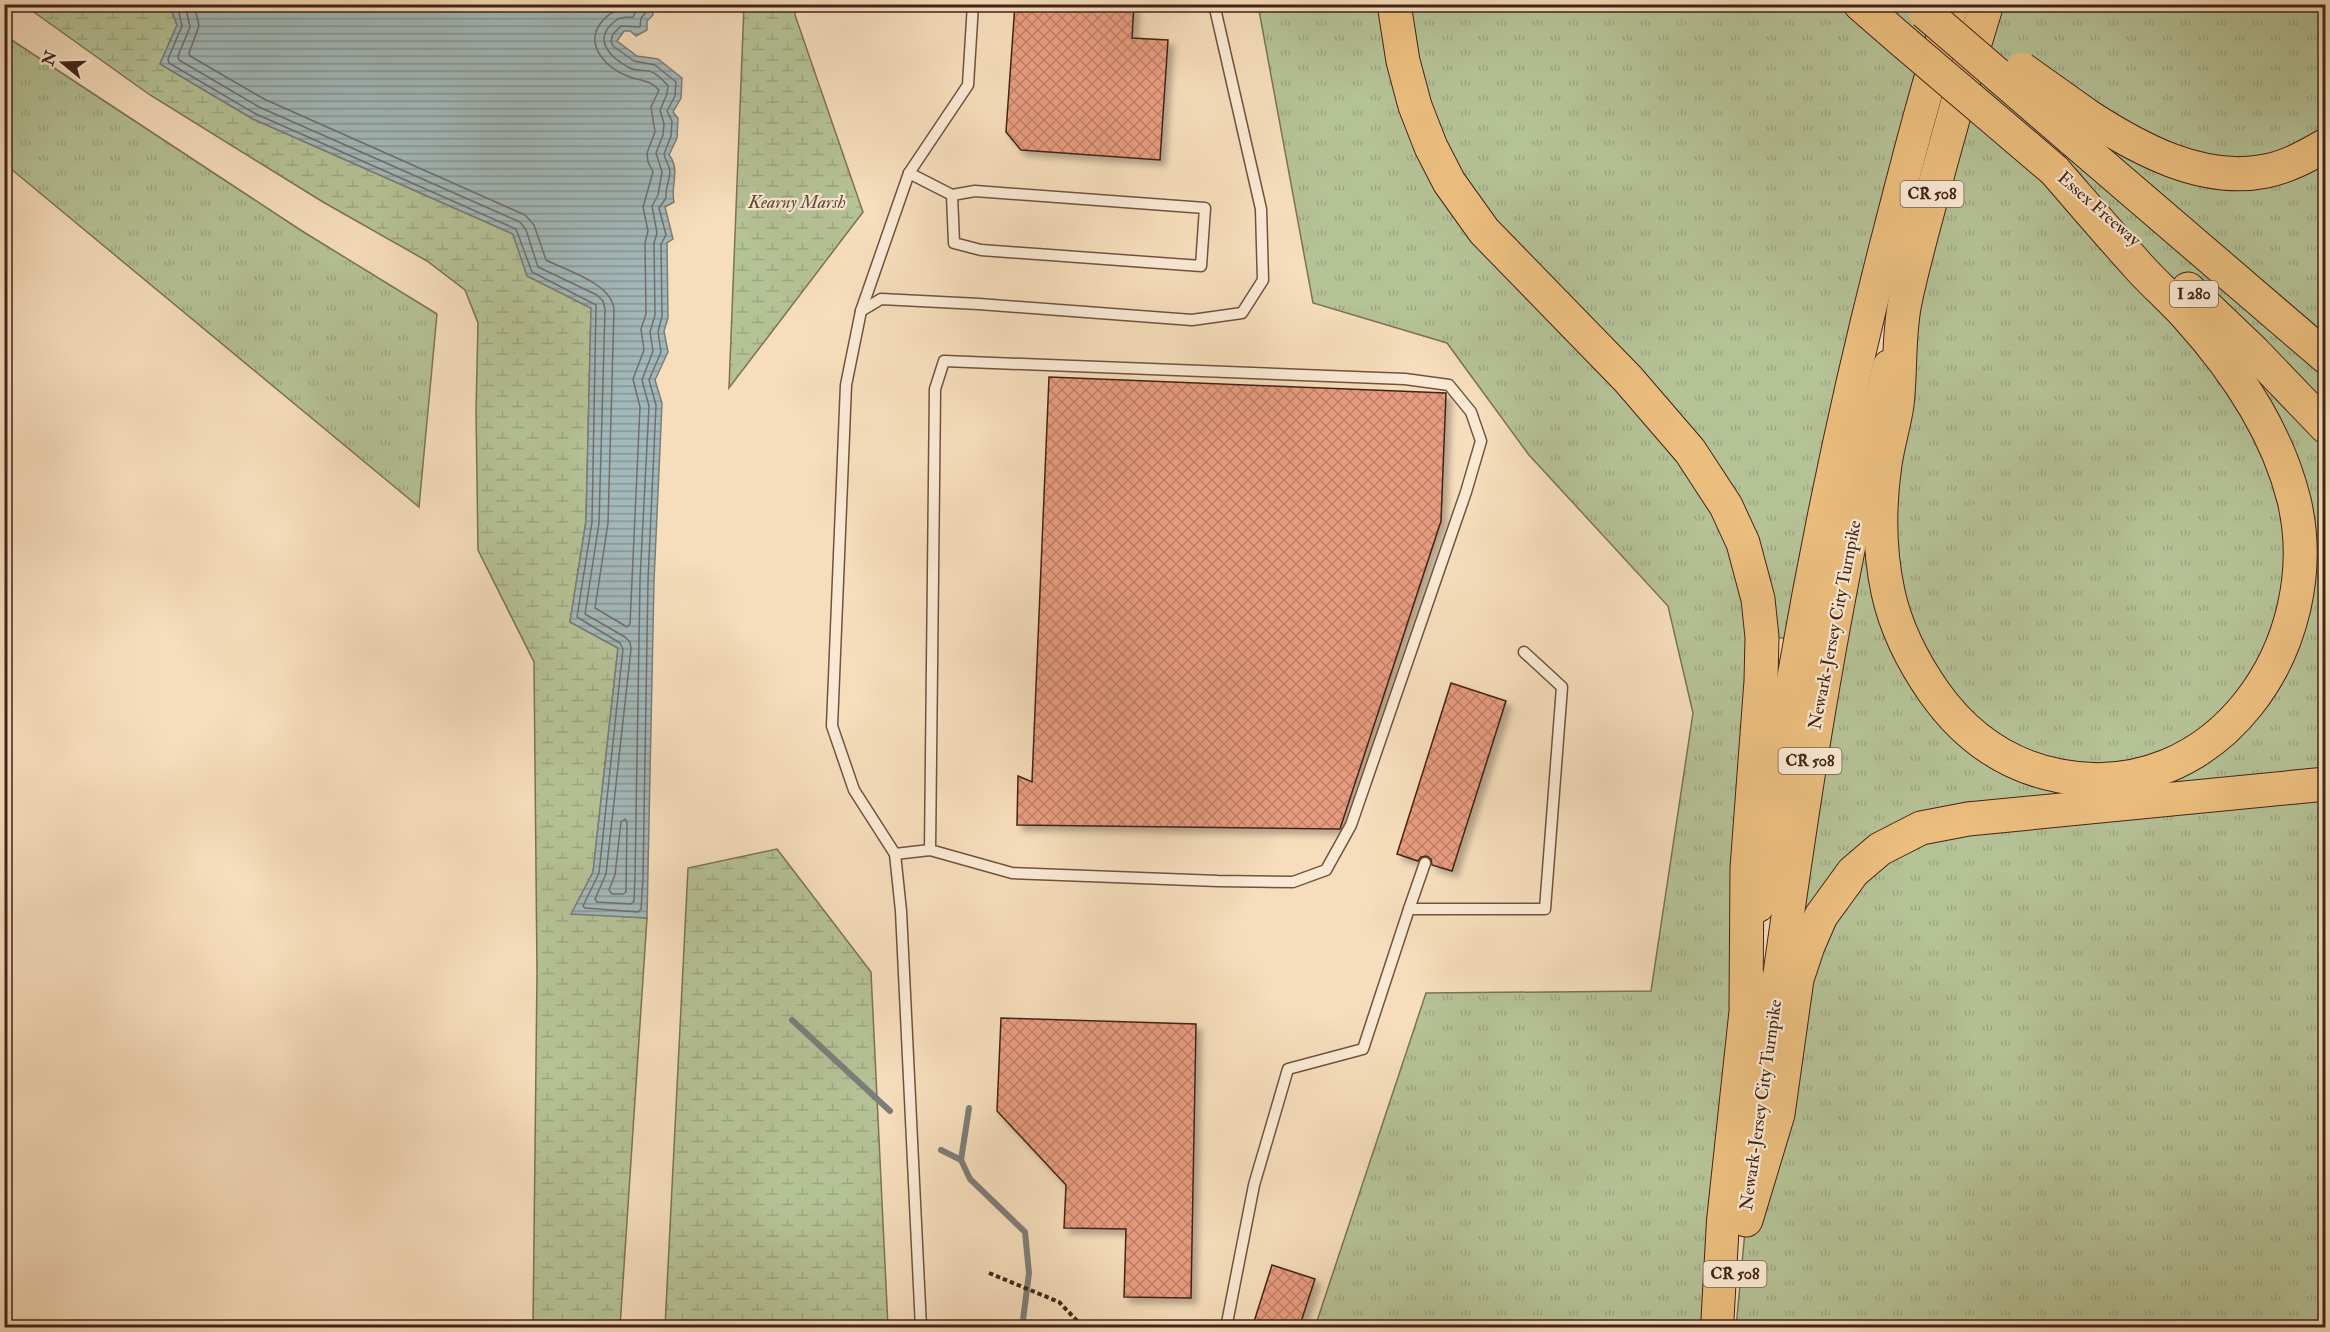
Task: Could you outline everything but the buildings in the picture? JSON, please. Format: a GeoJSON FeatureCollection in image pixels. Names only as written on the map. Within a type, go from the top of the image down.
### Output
{"type":"FeatureCollection","features":[{"type":"Feature","properties":{"kind":"highway"},"geometry":{"type":"LineString","coordinates":[[1394,4],[1403,62],[1415,106],[1431,147],[1449,182],[1491,238],[1628,379],[1690,451],[1726,506],[1745,551],[1758,600],[1762,637],[1761,681],[1747,868],[1746,1005]]}},
{"type":"Feature","properties":{"kind":"highway","name":"Essex Freeway"},"geometry":{"type":"LineString","coordinates":[[1860,4],[2054,170],[2189,290],[2254,352],[2325,427]]}},
{"type":"Feature","properties":{"kind":"highway","name":"Newark-Jersey City Turnpike"},"geometry":{"type":"LineString","coordinates":[[1904,307],[1963,83],[1987,4]]}},
{"type":"Feature","properties":{"kind":"highway"},"geometry":{"type":"LineString","coordinates":[[1963,83],[1998,4]]}},
{"type":"Feature","properties":{"kind":"highway","name":"Essex Freeway"},"geometry":{"type":"LineString","coordinates":[[1931,7],[2080,128],[2325,357]]}},
{"type":"Feature","properties":{"kind":"highway"},"geometry":{"type":"LineString","coordinates":[[2080,128],[2132,143],[2192,167],[2223,173],[2266,171],[2298,160],[2325,145]]}},
{"type":"Feature","properties":{"kind":"highway"},"geometry":{"type":"LineString","coordinates":[[1904,307],[1896,407],[1882,490],[1881,540],[1888,593],[1894,615],[1907,647],[1924,677],[1949,713],[1978,740],[2014,761],[2049,773],[2084,779],[2125,776],[2163,767],[2197,750],[2224,730],[2249,704],[2279,655],[2292,620],[2299,581],[2300,543],[2294,503],[2283,464],[2274,444],[2253,405],[2227,366],[2184,313],[2141,269],[2054,170]]}},
{"type":"Feature","properties":{"kind":"highway"},"geometry":{"type":"LineString","coordinates":[[1746,1220],[1778,1113],[1796,988],[1808,946],[1821,916],[1836,894],[1853,872],[1880,849],[1922,828],[1968,819],[2325,784]]}},
{"type":"Feature","properties":{"kind":"main road","name":"Newark-Jersey City Turnpike"},"geometry":{"type":"LineString","coordinates":[[1717,1328],[1723,1221],[1746,1005],[1780,755],[1828,494],[1872,299],[1931,73],[1931,7]]}},
{"type":"Feature","properties":{"kind":"main road","name":"Newark-Jersey City Turnpike"},"geometry":{"type":"LineString","coordinates":[[1724,1328],[1746,1220],[1786,915],[1814,733],[1854,529],[1904,307]]}},
{"type":"Feature","properties":{"kind":"lane"},"geometry":{"type":"LineString","coordinates":[[921,1328],[901,911],[895,854],[854,790],[832,726],[846,385],[861,311],[909,173],[968,85],[973,4]]}},
{"type":"Feature","properties":{"kind":"lane"},"geometry":{"type":"LineString","coordinates":[[861,311],[881,300],[979,304],[1192,320],[1242,312],[1263,280],[1261,209],[1214,4]]}},
{"type":"Feature","properties":{"kind":"lane"},"geometry":{"type":"LineString","coordinates":[[909,173],[952,195],[975,192],[1204,208],[1201,266],[981,250],[954,243],[952,195]]}},
{"type":"Feature","properties":{"kind":"lane"},"geometry":{"type":"LineString","coordinates":[[895,854],[930,850],[1012,873],[1218,881],[1293,882],[1326,870],[1351,825],[1462,503],[1481,441],[1471,412],[1449,385],[1405,379],[944,361],[935,389],[930,850]]}},
{"type":"Feature","properties":{"kind":"lane"},"geometry":{"type":"LineString","coordinates":[[1409,909],[1545,909],[1562,687],[1524,652]]}},
{"type":"Feature","properties":{"kind":"lane"},"geometry":{"type":"LineString","coordinates":[[1226,1328],[1254,1185],[1288,1069],[1363,1049],[1425,863]]}},
{"type":"Feature","properties":{"kind":"path"},"geometry":{"type":"LineString","coordinates":[[989,1273],[1059,1302],[1084,1328]]}},
{"type":"Feature","properties":{"kind":"green space"},"geometry":{"type":"Polygon","coordinates":[[[24,5],[170,5],[177,25],[160,64],[253,119],[513,234],[527,276],[591,308],[586,521],[570,622],[618,648],[593,872],[572,913],[647,918],[620,1327],[533,1327],[537,973],[534,662],[478,550],[476,412],[478,323],[465,290],[427,261],[323,202],[150,95],[24,5]]]}},
{"type":"Feature","properties":{"kind":"green space","name":"Kearny Marsh"},"geometry":{"type":"Polygon","coordinates":[[[744,5],[796,5],[795,15],[863,212],[729,388],[744,5]]]}},
{"type":"Feature","properties":{"kind":"green space"},"geometry":{"type":"Polygon","coordinates":[[[1258,5],[1953,5],[1800,639],[1762,637],[1704,1327],[1315,1327],[1426,993],[1651,991],[1693,713],[1668,606],[1529,455],[1447,343],[1313,303],[1258,5]]]}},
{"type":"Feature","properties":{"kind":"green space"},"geometry":{"type":"Polygon","coordinates":[[[1987,5],[2325,5],[2325,1327],[1736,1328],[1746,1220],[1814,733],[1987,5]]]}},
{"type":"Feature","properties":{"kind":"green space"},"geometry":{"type":"Polygon","coordinates":[[[4,35],[302,231],[437,314],[419,507],[5,164],[4,35]]]}},
{"type":"Feature","properties":{"kind":"green space"},"geometry":{"type":"Polygon","coordinates":[[[777,849],[871,972],[888,1327],[665,1327],[688,868],[777,849]]]}},
{"type":"Feature","properties":{"kind":"water"},"geometry":{"type":"Polygon","coordinates":[[[170,5],[653,5],[653,15],[647,21],[647,30],[636,36],[630,31],[624,31],[617,41],[637,56],[658,59],[682,78],[681,98],[673,112],[678,118],[677,138],[669,155],[675,172],[674,202],[665,207],[673,239],[667,243],[668,318],[664,331],[668,352],[655,380],[662,403],[654,581],[647,918],[571,914],[593,872],[618,648],[570,622],[586,521],[591,308],[527,276],[513,234],[253,119],[160,64],[177,25],[170,5]]]}},
{"type":"Feature","properties":{"kind":"waterway"},"geometry":{"type":"LineString","coordinates":[[792,1020],[890,1111]]}},
{"type":"Feature","properties":{"kind":"waterway"},"geometry":{"type":"LineString","coordinates":[[969,1108],[961,1160],[970,1179],[1025,1232],[1029,1273],[1022,1328]]}},
{"type":"Feature","properties":{"kind":"waterway"},"geometry":{"type":"LineString","coordinates":[[941,1150],[961,1160]]}}]}
